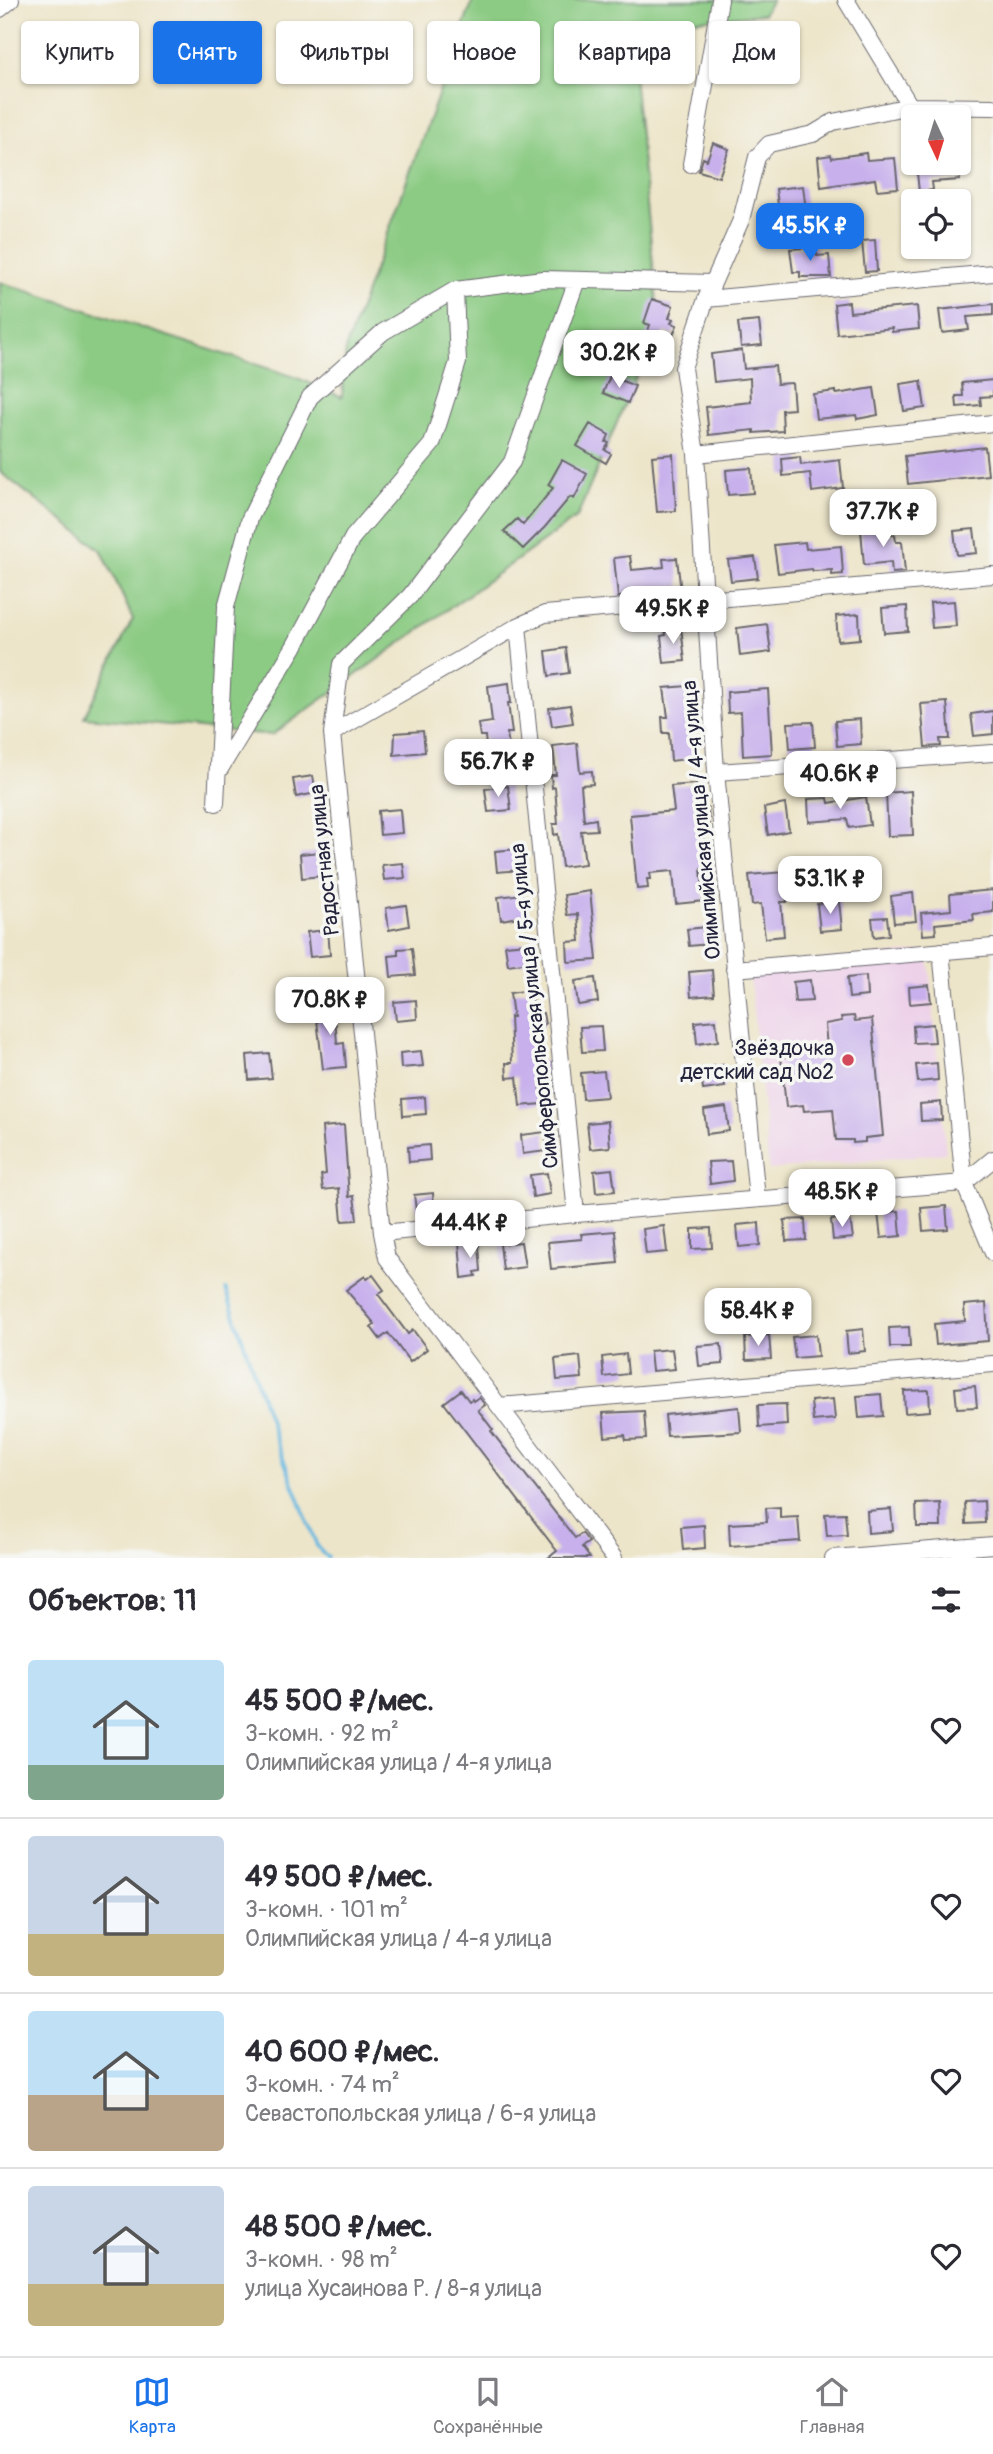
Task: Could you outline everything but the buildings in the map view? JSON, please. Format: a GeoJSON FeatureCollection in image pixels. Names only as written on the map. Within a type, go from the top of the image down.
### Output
{"type":"FeatureCollection","features":[{"type":"Feature","properties":{"kind":"street"},"geometry":{"type":"LineString","coordinates":[[0,9],[11,0]]}},
{"type":"Feature","properties":{"kind":"street"},"geometry":{"type":"LineString","coordinates":[[691,163],[720,0]]}},
{"type":"Feature","properties":{"kind":"street"},"geometry":{"type":"LineString","coordinates":[[846,0],[909,105]]}},
{"type":"Feature","properties":{"kind":"street"},"geometry":{"type":"LineString","coordinates":[[971,107],[993,107]]}},
{"type":"Feature","properties":{"kind":"street","name":"Олимпийская улица / 4-я улица"},"geometry":{"type":"LineString","coordinates":[[757,1199],[716,772],[696,454],[683,368],[706,299],[741,220],[757,157],[769,144],[813,134],[833,122],[901,108]]}},
{"type":"Feature","properties":{"kind":"street"},"geometry":{"type":"LineString","coordinates":[[706,299],[993,273]]}},
{"type":"Feature","properties":{"kind":"street"},"geometry":{"type":"LineString","coordinates":[[216,803],[226,607],[250,518],[310,397],[383,332],[455,290],[543,279],[713,283]]}},
{"type":"Feature","properties":{"kind":"street","name":"Радостная улица"},"geometry":{"type":"LineString","coordinates":[[577,280],[512,462],[410,596],[341,664],[332,733],[382,1233],[387,1258],[614,1558]]}},
{"type":"Feature","properties":{"kind":"street"},"geometry":{"type":"LineString","coordinates":[[217,773],[294,647],[353,537],[432,444],[458,362],[455,290]]}},
{"type":"Feature","properties":{"kind":"street"},"geometry":{"type":"LineString","coordinates":[[696,454],[993,423]]}},
{"type":"Feature","properties":{"kind":"street"},"geometry":{"type":"LineString","coordinates":[[332,733],[518,626],[545,614],[993,575]]}},
{"type":"Feature","properties":{"kind":"street","name":"Симферопольская улица / 5-я улица"},"geometry":{"type":"LineString","coordinates":[[518,626],[576,1214]]}},
{"type":"Feature","properties":{"kind":"street"},"geometry":{"type":"LineString","coordinates":[[716,772],[993,752]]}},
{"type":"Feature","properties":{"kind":"street"},"geometry":{"type":"LineString","coordinates":[[734,969],[993,947]]}},
{"type":"Feature","properties":{"kind":"street"},"geometry":{"type":"LineString","coordinates":[[941,951],[964,1183],[993,1252]]}},
{"type":"Feature","properties":{"kind":"street"},"geometry":{"type":"LineString","coordinates":[[382,1233],[576,1214],[964,1183],[993,1159]]}},
{"type":"Feature","properties":{"kind":"street"},"geometry":{"type":"LineString","coordinates":[[499,1406],[993,1364]]}},
{"type":"Feature","properties":{"kind":"street"},"geometry":{"type":"LineString","coordinates":[[833,1558],[927,1554],[993,1545]]}},
{"type":"Feature","properties":{"kind":"shaded area","name":"Звёздочка детский сад №2"},"geometry":{"type":"Polygon","coordinates":[[[928,951],[946,1153],[769,1170],[749,967],[928,951]]]}},
{"type":"Feature","properties":{"kind":"green space"},"geometry":{"type":"Polygon","coordinates":[[[473,0],[772,0],[763,14],[685,21],[554,21],[554,84],[635,84],[659,323],[577,517],[272,735],[84,717],[133,619],[102,551],[0,472],[0,282],[295,377],[342,397],[346,347],[442,84],[540,84],[540,21],[465,21],[473,0]]]}},
{"type":"Feature","properties":{"kind":"waterway"},"geometry":{"type":"LineString","coordinates":[[226,1290],[278,1445],[317,1546],[328,1558]]}},
{"type":"Feature","properties":{"kind":"place","name":"Звёздочка детский сад №2"},"geometry":{"type":"Point","coordinates":[848,1060]}}]}
